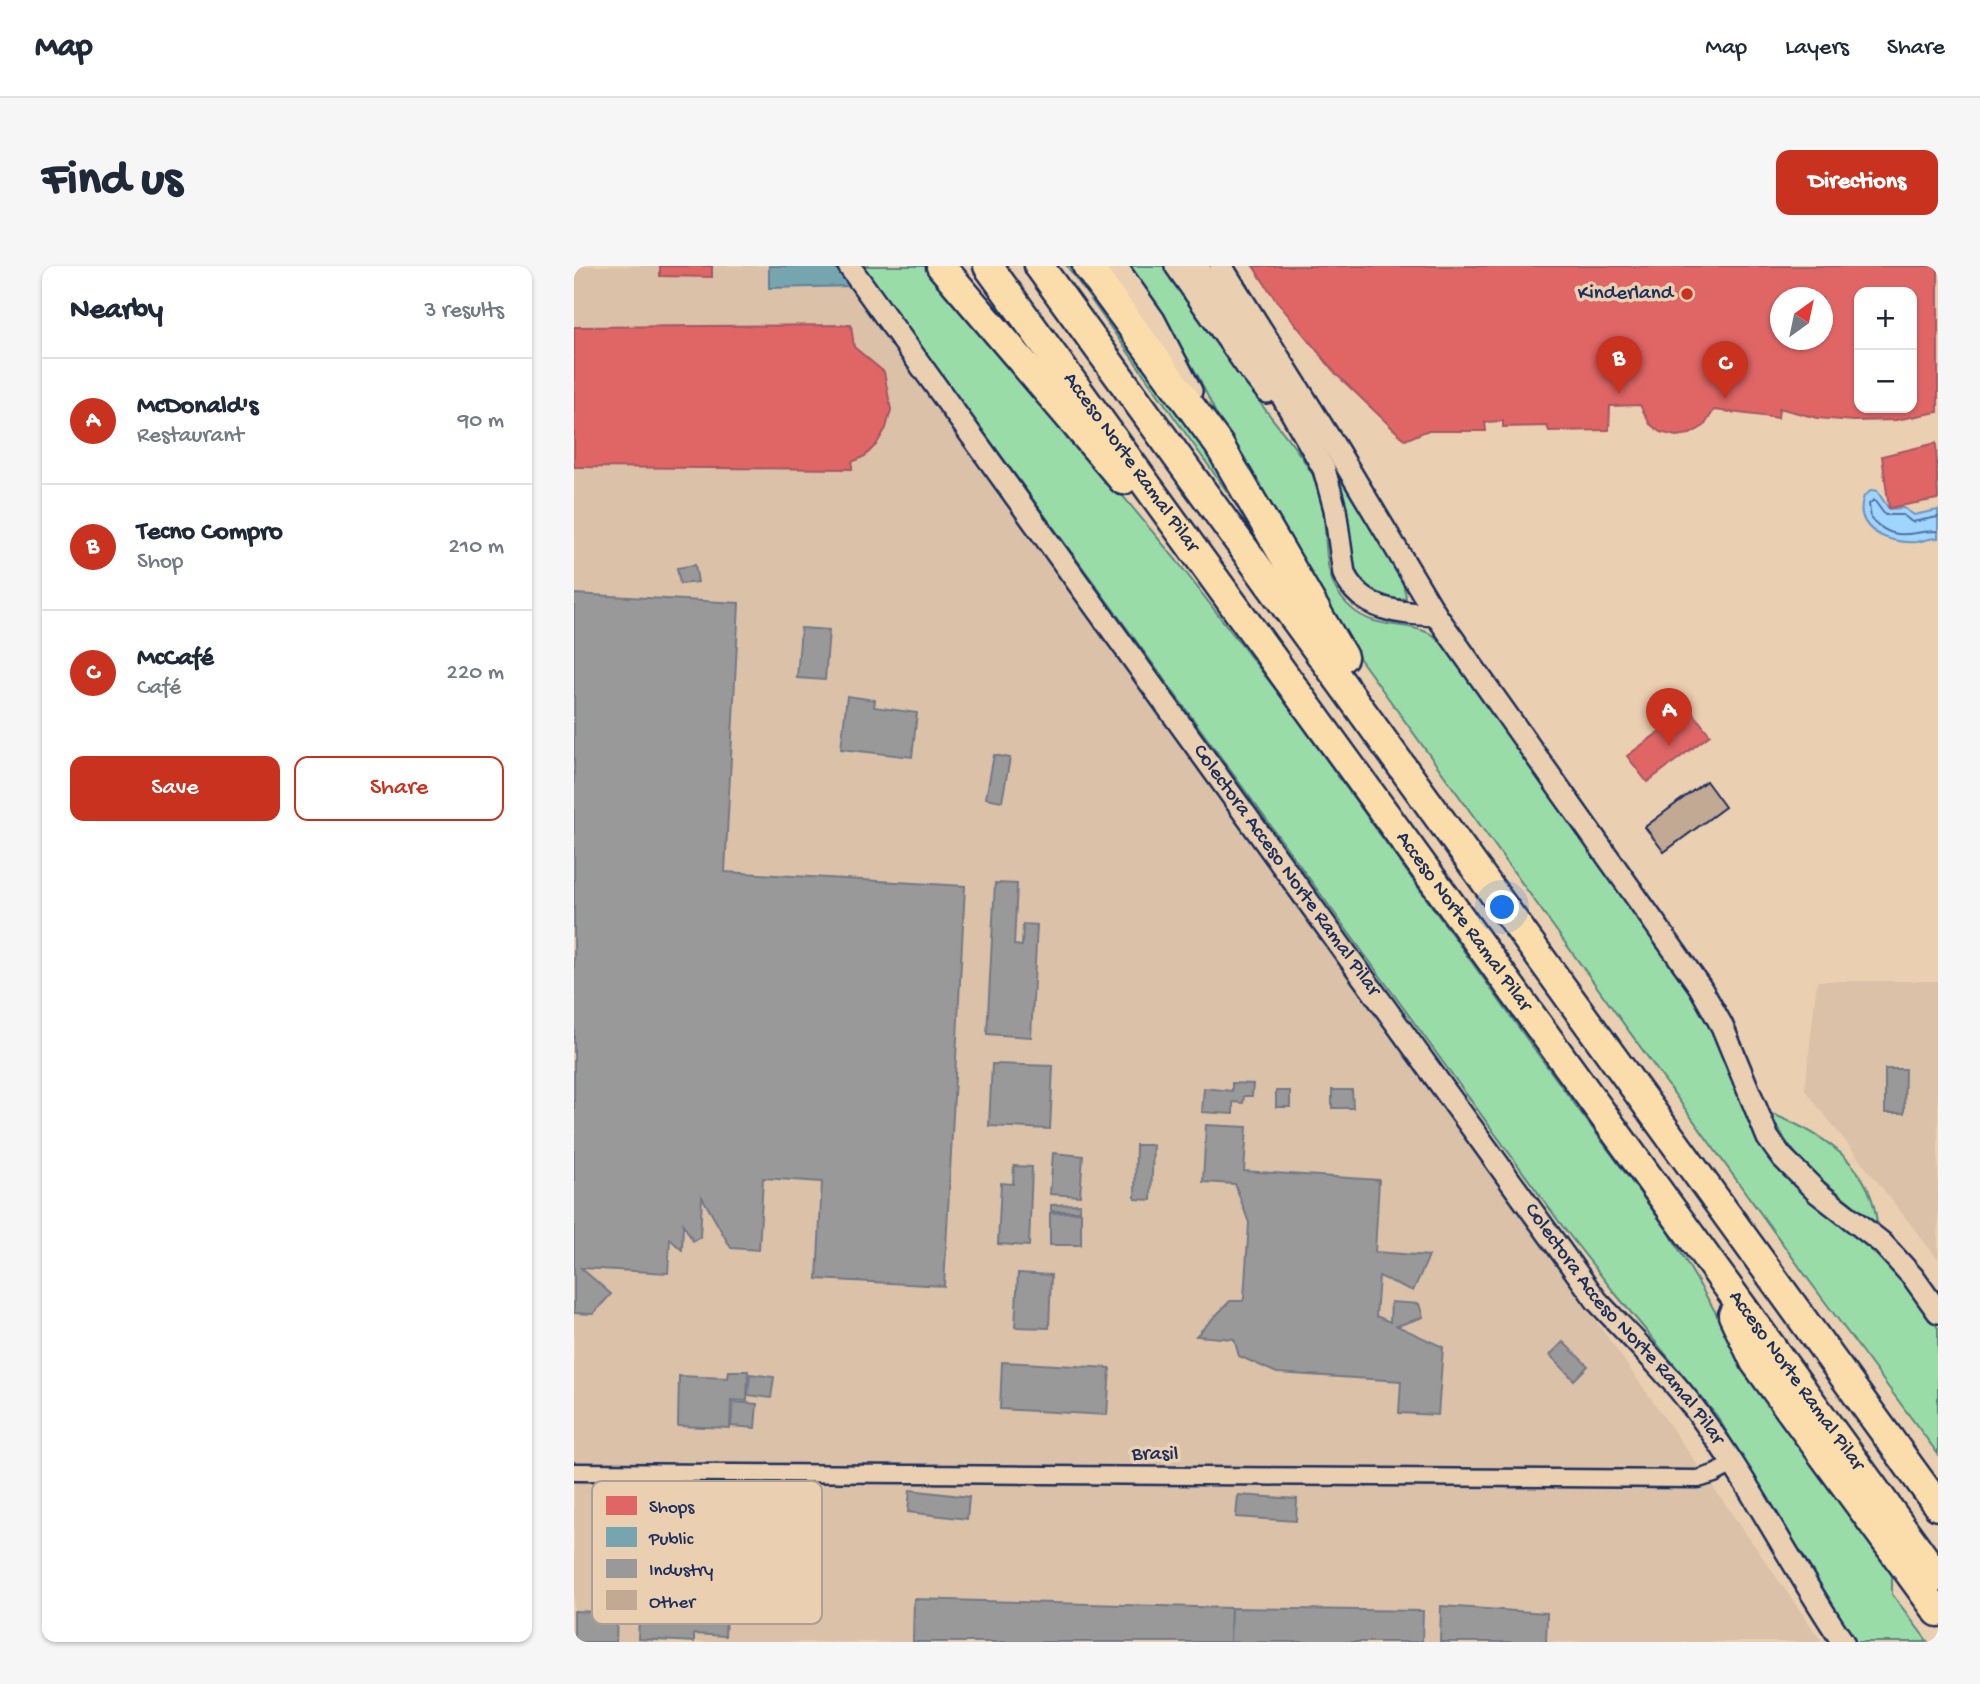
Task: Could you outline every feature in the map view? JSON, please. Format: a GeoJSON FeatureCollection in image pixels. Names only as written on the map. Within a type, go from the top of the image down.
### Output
{"type":"FeatureCollection","features":[{"type":"Feature","properties":{"kind":"highway"},"geometry":{"type":"LineString","coordinates":[[942,266],[1145,507],[1233,603]]}},
{"type":"Feature","properties":{"kind":"highway","name":"Acceso Norte Ramal Pilar"},"geometry":{"type":"LineString","coordinates":[[988,266],[1938,1577]]}},
{"type":"Feature","properties":{"kind":"highway","name":"Acceso Norte Ramal Pilar"},"geometry":{"type":"LineString","coordinates":[[1039,266],[1938,1506]]}},
{"type":"Feature","properties":{"kind":"highway"},"geometry":{"type":"LineString","coordinates":[[1087,266],[1220,445],[1422,793]]}},
{"type":"Feature","properties":{"kind":"highway"},"geometry":{"type":"LineString","coordinates":[[1705,1256],[1755,1362],[1938,1612]]}},
{"type":"Feature","properties":{"kind":"highway"},"geometry":{"type":"LineString","coordinates":[[1866,1407],[1938,1487]]}},
{"type":"Feature","properties":{"kind":"street","name":"Colectora Acceso Norte Ramal Pilar"},"geometry":{"type":"LineString","coordinates":[[849,266],[1597,1301],[1680,1391],[1733,1464],[1772,1525],[1813,1598],[1843,1642]]}},
{"type":"Feature","properties":{"kind":"street"},"geometry":{"type":"LineString","coordinates":[[1116,266],[1154,320],[1220,445]]}},
{"type":"Feature","properties":{"kind":"street"},"geometry":{"type":"LineString","coordinates":[[1176,266],[1247,368],[1306,438]]}},
{"type":"Feature","properties":{"kind":"street"},"geometry":{"type":"LineString","coordinates":[[1197,266],[1266,368],[1324,470],[1333,498],[1344,574],[1348,583],[1364,599],[1387,610],[1436,615]]}},
{"type":"Feature","properties":{"kind":"street"},"geometry":{"type":"LineString","coordinates":[[1221,266],[1337,450],[1436,615],[1700,987],[1722,1026],[1768,1138],[1781,1156],[1818,1193],[1882,1243],[1913,1277],[1938,1312]]}},
{"type":"Feature","properties":{"kind":"street","name":"Brasil"},"geometry":{"type":"LineString","coordinates":[[574,1472],[1698,1479],[1714,1475],[1733,1464]]}},
{"type":"Feature","properties":{"kind":"shaded area"},"geometry":{"type":"Polygon","coordinates":[[[574,266],[835,266],[1069,571],[1822,1642],[574,1642],[574,266]]]}},
{"type":"Feature","properties":{"kind":"shaded area"},"geometry":{"type":"Polygon","coordinates":[[[1817,981],[1938,981],[1938,1259],[1805,1090],[1817,981]]]}},
{"type":"Feature","properties":{"kind":"green space"},"geometry":{"type":"Polygon","coordinates":[[[863,266],[931,266],[1177,561],[1282,698],[1670,1234],[1741,1356],[1892,1568],[1892,1594],[1928,1642],[1856,1642],[1717,1416],[1563,1227],[863,266]]]}},
{"type":"Feature","properties":{"kind":"green space"},"geometry":{"type":"Polygon","coordinates":[[[1067,266],[1079,266],[1188,412],[1245,517],[1067,266]]]}},
{"type":"Feature","properties":{"kind":"green space"},"geometry":{"type":"Polygon","coordinates":[[[1129,266],[1166,266],[1244,381],[1307,466],[1319,489],[1327,559],[1334,586],[1341,597],[1353,610],[1366,618],[1420,630],[1443,644],[1705,1011],[1769,1156],[1794,1185],[1856,1235],[1883,1261],[1914,1295],[1938,1328],[1938,1454],[1811,1283],[1360,659],[1232,447],[1199,378],[1166,321],[1129,266]]]}},
{"type":"Feature","properties":{"kind":"green space"},"geometry":{"type":"Polygon","coordinates":[[[1329,459],[1386,549],[1406,598],[1395,599],[1379,594],[1368,588],[1361,579],[1352,558],[1344,498],[1329,459]]]}},
{"type":"Feature","properties":{"kind":"green space"},"geometry":{"type":"Polygon","coordinates":[[[1769,1113],[1807,1130],[1841,1153],[1865,1184],[1873,1203],[1877,1224],[1807,1168],[1769,1113]]]}},
{"type":"Feature","properties":{"kind":"water"},"geometry":{"type":"Polygon","coordinates":[[[1872,490],[1877,491],[1889,509],[1904,508],[1914,515],[1938,510],[1938,538],[1905,542],[1875,532],[1863,517],[1862,508],[1864,496],[1872,490]]]}},
{"type":"Feature","properties":{"kind":"building: Shops"},"geometry":{"type":"Polygon","coordinates":[[[660,266],[712,266],[712,277],[660,276],[660,266]]]}},
{"type":"Feature","properties":{"kind":"building: Shops"},"geometry":{"type":"Polygon","coordinates":[[[1253,266],[1938,266],[1938,412],[1896,420],[1817,418],[1779,408],[1778,418],[1714,410],[1704,426],[1690,434],[1676,436],[1660,432],[1650,424],[1640,405],[1610,406],[1609,430],[1549,431],[1547,426],[1503,427],[1503,421],[1485,422],[1486,431],[1426,431],[1405,440],[1336,374],[1275,299],[1253,266]]]}},
{"type":"Feature","properties":{"kind":"building: Shops"},"geometry":{"type":"Polygon","coordinates":[[[851,325],[854,347],[884,372],[891,410],[886,428],[876,445],[865,456],[852,462],[852,469],[574,467],[574,327],[851,325]]]}},
{"type":"Feature","properties":{"kind":"building: Shops"},"geometry":{"type":"Polygon","coordinates":[[[1936,443],[1938,499],[1889,508],[1882,456],[1936,443]]]}},
{"type":"Feature","properties":{"kind":"building: Shops"},"geometry":{"type":"Polygon","coordinates":[[[1690,709],[1710,735],[1647,782],[1627,756],[1690,709]]]}},
{"type":"Feature","properties":{"kind":"building: Public"},"geometry":{"type":"Polygon","coordinates":[[[769,266],[839,266],[853,286],[769,288],[769,266]]]}},
{"type":"Feature","properties":{"kind":"building: Industry"},"geometry":{"type":"Polygon","coordinates":[[[695,565],[698,582],[680,584],[677,568],[695,565]]]}},
{"type":"Feature","properties":{"kind":"building: Industry"},"geometry":{"type":"Polygon","coordinates":[[[574,594],[739,603],[725,872],[965,886],[944,1286],[817,1279],[822,1182],[763,1178],[759,1250],[731,1248],[702,1197],[700,1237],[693,1241],[683,1224],[682,1250],[670,1239],[668,1273],[581,1268],[611,1294],[593,1314],[574,1313],[574,594]]]}},
{"type":"Feature","properties":{"kind":"building: Industry"},"geometry":{"type":"Polygon","coordinates":[[[801,628],[829,630],[825,680],[797,678],[801,628]]]}},
{"type":"Feature","properties":{"kind":"building: Industry"},"geometry":{"type":"Polygon","coordinates":[[[847,696],[875,700],[874,707],[917,713],[912,757],[841,749],[847,696]]]}},
{"type":"Feature","properties":{"kind":"building: Industry"},"geometry":{"type":"Polygon","coordinates":[[[994,755],[1010,758],[1002,801],[986,798],[994,755]]]}},
{"type":"Feature","properties":{"kind":"building: Industry"},"geometry":{"type":"Polygon","coordinates":[[[995,883],[1017,884],[1014,945],[1022,946],[1023,924],[1037,925],[1031,1037],[987,1034],[995,883]]]}},
{"type":"Feature","properties":{"kind":"building: Industry"},"geometry":{"type":"Polygon","coordinates":[[[992,1064],[1053,1066],[1050,1129],[989,1126],[992,1064]]]}},
{"type":"Feature","properties":{"kind":"building: Industry"},"geometry":{"type":"Polygon","coordinates":[[[1885,1069],[1905,1069],[1904,1113],[1885,1113],[1885,1069]]]}},
{"type":"Feature","properties":{"kind":"building: Industry"},"geometry":{"type":"Polygon","coordinates":[[[1232,1083],[1253,1084],[1252,1096],[1244,1096],[1243,1103],[1233,1102],[1233,1114],[1202,1112],[1204,1088],[1232,1091],[1232,1083]]]}},
{"type":"Feature","properties":{"kind":"building: Industry"},"geometry":{"type":"Polygon","coordinates":[[[1332,1090],[1352,1090],[1353,1108],[1332,1108],[1332,1090]]]}},
{"type":"Feature","properties":{"kind":"building: Industry"},"geometry":{"type":"Polygon","coordinates":[[[1276,1091],[1290,1091],[1290,1107],[1276,1107],[1276,1091]]]}},
{"type":"Feature","properties":{"kind":"building: Industry"},"geometry":{"type":"Polygon","coordinates":[[[1206,1125],[1247,1127],[1244,1171],[1379,1180],[1375,1252],[1429,1256],[1413,1291],[1379,1276],[1376,1316],[1390,1322],[1391,1302],[1419,1304],[1423,1317],[1397,1326],[1443,1347],[1438,1415],[1399,1413],[1401,1381],[1277,1373],[1239,1356],[1234,1339],[1196,1336],[1230,1301],[1243,1301],[1249,1223],[1235,1184],[1203,1182],[1206,1125]]]}},
{"type":"Feature","properties":{"kind":"building: Industry"},"geometry":{"type":"Polygon","coordinates":[[[1136,1145],[1153,1145],[1151,1200],[1135,1199],[1136,1145]]]}},
{"type":"Feature","properties":{"kind":"building: Industry"},"geometry":{"type":"Polygon","coordinates":[[[1053,1153],[1083,1156],[1080,1196],[1050,1194],[1053,1153]]]}},
{"type":"Feature","properties":{"kind":"building: Industry"},"geometry":{"type":"Polygon","coordinates":[[[1014,1166],[1032,1167],[1029,1246],[998,1244],[1001,1183],[1013,1184],[1014,1166]]]}},
{"type":"Feature","properties":{"kind":"building: Industry"},"geometry":{"type":"Polygon","coordinates":[[[1080,1204],[1080,1211],[1051,1211],[1051,1205],[1080,1204]]]}},
{"type":"Feature","properties":{"kind":"building: Industry"},"geometry":{"type":"Polygon","coordinates":[[[1081,1212],[1081,1245],[1050,1245],[1050,1213],[1081,1212]]]}},
{"type":"Feature","properties":{"kind":"building: Industry"},"geometry":{"type":"Polygon","coordinates":[[[1018,1273],[1051,1275],[1049,1328],[1015,1327],[1018,1273]]]}},
{"type":"Feature","properties":{"kind":"building: Industry"},"geometry":{"type":"Polygon","coordinates":[[[1563,1342],[1588,1366],[1574,1380],[1550,1355],[1563,1342]]]}},
{"type":"Feature","properties":{"kind":"building: Industry"},"geometry":{"type":"Polygon","coordinates":[[[1002,1362],[1110,1368],[1107,1415],[1000,1409],[1002,1362]]]}},
{"type":"Feature","properties":{"kind":"building: Industry"},"geometry":{"type":"Polygon","coordinates":[[[729,1371],[748,1371],[747,1401],[731,1400],[730,1428],[678,1426],[679,1376],[728,1378],[729,1371]]]}},
{"type":"Feature","properties":{"kind":"building: Industry"},"geometry":{"type":"Polygon","coordinates":[[[750,1374],[774,1377],[771,1398],[748,1395],[750,1374]]]}},
{"type":"Feature","properties":{"kind":"building: Industry"},"geometry":{"type":"Polygon","coordinates":[[[733,1402],[757,1404],[755,1428],[731,1426],[733,1402]]]}},
{"type":"Feature","properties":{"kind":"building: Industry"},"geometry":{"type":"Polygon","coordinates":[[[910,1490],[969,1497],[967,1519],[908,1512],[910,1490]]]}},
{"type":"Feature","properties":{"kind":"building: Industry"},"geometry":{"type":"Polygon","coordinates":[[[1238,1495],[1297,1499],[1296,1521],[1236,1517],[1238,1495]]]}},
{"type":"Feature","properties":{"kind":"building: Industry"},"geometry":{"type":"Polygon","coordinates":[[[914,1599],[1231,1608],[1230,1642],[913,1642],[914,1599]]]}},
{"type":"Feature","properties":{"kind":"building: Industry"},"geometry":{"type":"Polygon","coordinates":[[[1441,1606],[1547,1613],[1546,1642],[1440,1642],[1441,1606]]]}},
{"type":"Feature","properties":{"kind":"building: Industry"},"geometry":{"type":"Polygon","coordinates":[[[1231,1608],[1423,1611],[1422,1642],[1230,1642],[1231,1608]]]}},
{"type":"Feature","properties":{"kind":"building: Industry"},"geometry":{"type":"Polygon","coordinates":[[[574,1611],[592,1612],[592,1624],[617,1624],[616,1642],[574,1642],[574,1611]]]}},
{"type":"Feature","properties":{"kind":"building: Industry"},"geometry":{"type":"Polygon","coordinates":[[[639,1624],[726,1624],[725,1636],[694,1634],[694,1642],[638,1639],[639,1624]]]}},
{"type":"Feature","properties":{"kind":"building: Other"},"geometry":{"type":"Polygon","coordinates":[[[1706,781],[1725,807],[1664,852],[1645,827],[1706,781]]]}},
{"type":"Feature","properties":{"kind":"place","name":"Kinderland"},"geometry":{"type":"Point","coordinates":[1687,294]}},
{"type":"Feature","properties":{"kind":"place","name":"Tecno Compro"},"geometry":{"type":"Point","coordinates":[1619,394]}},
{"type":"Feature","properties":{"kind":"place","name":"McCafé"},"geometry":{"type":"Point","coordinates":[1725,399]}},
{"type":"Feature","properties":{"kind":"place","name":"McDonald's"},"geometry":{"type":"Point","coordinates":[1669,746]}}]}
